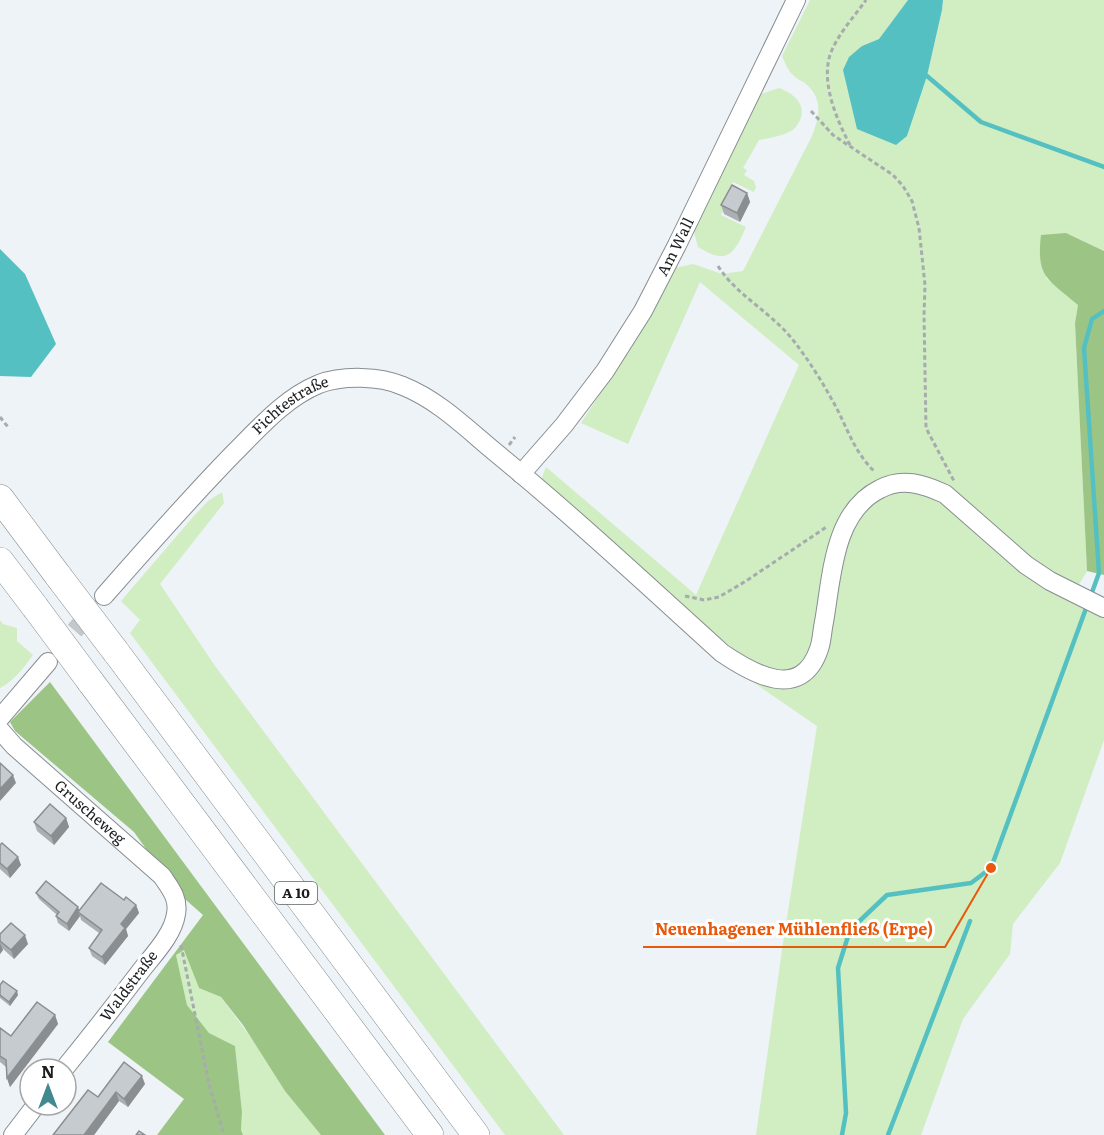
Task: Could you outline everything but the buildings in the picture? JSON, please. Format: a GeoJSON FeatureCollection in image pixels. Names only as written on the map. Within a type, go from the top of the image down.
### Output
{"type":"FeatureCollection","features":[{"type":"Feature","properties":{"kind":"highway","name":"A 10"},"geometry":{"type":"LineString","coordinates":[[0,498],[476,1135]]}},
{"type":"Feature","properties":{"kind":"highway","name":"A 10"},"geometry":{"type":"LineString","coordinates":[[0,561],[430,1135]]}},
{"type":"Feature","properties":{"kind":"street","name":"Am Wall"},"geometry":{"type":"LineString","coordinates":[[521,474],[564,425],[605,371],[643,311],[677,246],[795,0]]}},
{"type":"Feature","properties":{"kind":"street","name":"Fichtestraße"},"geometry":{"type":"LineString","coordinates":[[104,596],[183,505],[273,414],[319,384],[361,378],[401,385],[441,408],[521,474],[722,653],[745,669],[772,680],[788,679],[800,675],[809,668],[819,649],[833,562],[843,531],[855,509]]}},
{"type":"Feature","properties":{"kind":"street"},"geometry":{"type":"LineString","coordinates":[[855,509],[870,494],[892,483],[910,482],[929,486],[945,494],[1026,565],[1101,607]]}},
{"type":"Feature","properties":{"kind":"street"},"geometry":{"type":"LineString","coordinates":[[0,718],[48,662]]}},
{"type":"Feature","properties":{"kind":"street","name":"Gruscheweg"},"geometry":{"type":"LineString","coordinates":[[0,730],[14,746],[162,876],[176,896]]}},
{"type":"Feature","properties":{"kind":"street","name":"Waldstraße"},"geometry":{"type":"LineString","coordinates":[[73,1057],[157,950],[174,923],[177,912],[176,896]]}},
{"type":"Feature","properties":{"kind":"street"},"geometry":{"type":"LineString","coordinates":[[14,1135],[27,1117]]}},
{"type":"Feature","properties":{"kind":"path"},"geometry":{"type":"LineString","coordinates":[[851,147],[836,116],[828,78],[828,66],[839,38],[866,0]]}},
{"type":"Feature","properties":{"kind":"path"},"geometry":{"type":"LineString","coordinates":[[811,111],[833,135],[893,176],[903,186],[912,201],[919,228],[926,285],[924,316],[926,428],[956,483],[959,506]]}},
{"type":"Feature","properties":{"kind":"path"},"geometry":{"type":"LineString","coordinates":[[718,266],[730,284],[772,317],[792,339],[832,399],[862,460],[876,473],[889,478],[892,483]]}},
{"type":"Feature","properties":{"kind":"path"},"geometry":{"type":"LineString","coordinates":[[0,417],[8,427]]}},
{"type":"Feature","properties":{"kind":"path"},"geometry":{"type":"LineString","coordinates":[[684,596],[704,600],[719,597],[855,509]]}},
{"type":"Feature","properties":{"kind":"path"},"geometry":{"type":"LineString","coordinates":[[174,923],[180,940],[209,1084],[224,1135]]}},
{"type":"Feature","properties":{"kind":"green space"},"geometry":{"type":"Polygon","coordinates":[[[810,0],[908,0],[879,39],[862,46],[907,136],[927,76],[943,0],[1104,0],[1104,251],[1066,233],[1046,278],[1078,305],[1075,323],[1087,571],[1074,589],[1018,553],[976,510],[891,477],[868,486],[844,509],[831,538],[812,647],[801,664],[789,671],[770,671],[754,665],[690,614],[540,483],[546,467],[696,595],[799,365],[700,282],[628,444],[581,423],[653,312],[675,268],[693,264],[722,274],[743,271],[817,122],[816,96],[806,84],[792,74],[782,56],[810,0]]]}},
{"type":"Feature","properties":{"kind":"green space"},"geometry":{"type":"Polygon","coordinates":[[[779,88],[793,96],[800,104],[802,114],[800,120],[794,129],[787,133],[759,140],[743,168],[747,170],[744,175],[754,181],[756,187],[754,192],[733,182],[729,189],[733,192],[721,215],[746,227],[742,237],[728,254],[723,256],[708,252],[698,247],[693,228],[761,94],[779,88]]]}},
{"type":"Feature","properties":{"kind":"green space"},"geometry":{"type":"Polygon","coordinates":[[[1066,233],[1104,251],[1104,575],[1087,571],[1075,323],[1078,305],[1046,276],[1040,260],[1041,235],[1066,233]]]}},
{"type":"Feature","properties":{"kind":"green space"},"geometry":{"type":"Polygon","coordinates":[[[893,491],[917,491],[943,501],[1104,615],[1104,740],[1060,863],[1013,924],[1010,954],[963,1019],[921,1135],[756,1135],[817,726],[737,671],[766,685],[799,684],[840,558],[862,509],[893,491]]]}},
{"type":"Feature","properties":{"kind":"green space"},"geometry":{"type":"Polygon","coordinates":[[[222,492],[224,503],[160,584],[215,666],[564,1135],[505,1135],[130,633],[140,620],[121,601],[193,517],[208,501],[222,492]]]}},
{"type":"Feature","properties":{"kind":"green space"},"geometry":{"type":"Polygon","coordinates":[[[0,620],[3,624],[17,628],[17,641],[33,655],[14,678],[0,688],[0,620]]]}},
{"type":"Feature","properties":{"kind":"green space"},"geometry":{"type":"Polygon","coordinates":[[[50,682],[385,1135],[321,1135],[285,1091],[243,1025],[221,997],[199,988],[184,950],[176,955],[187,1005],[209,1033],[235,1046],[243,1135],[157,1135],[184,1099],[108,1042],[203,915],[177,892],[134,832],[15,731],[10,722],[50,682]]]}},
{"type":"Feature","properties":{"kind":"green space"},"geometry":{"type":"Polygon","coordinates":[[[184,949],[199,988],[221,997],[322,1135],[243,1135],[235,1046],[209,1033],[187,1005],[176,955],[184,949]]]}},
{"type":"Feature","properties":{"kind":"water"},"geometry":{"type":"Polygon","coordinates":[[[908,0],[943,0],[927,76],[907,136],[896,145],[857,129],[843,70],[849,57],[862,46],[879,39],[908,0]]]}},
{"type":"Feature","properties":{"kind":"water"},"geometry":{"type":"Polygon","coordinates":[[[0,249],[25,274],[56,344],[31,377],[0,376],[0,249]]]}},
{"type":"Feature","properties":{"kind":"waterway"},"geometry":{"type":"LineString","coordinates":[[927,76],[981,122],[1104,167]]}},
{"type":"Feature","properties":{"kind":"waterway"},"geometry":{"type":"LineString","coordinates":[[1091,595],[1099,573],[1084,348],[1092,319],[1104,311]]}},
{"type":"Feature","properties":{"kind":"waterway"},"geometry":{"type":"LineString","coordinates":[[842,1135],[846,1113],[838,968],[850,930],[887,895],[971,883],[991,868],[1088,603]]}},
{"type":"Feature","properties":{"kind":"waterway"},"geometry":{"type":"LineString","coordinates":[[888,1135],[970,921]]}},
{"type":"Feature","properties":{"kind":"tunnel"},"geometry":{"type":"LineString","coordinates":[[57,651],[94,608]]}},
{"type":"Feature","properties":{"kind":"place","name":"Neuenhagener Mühlenfließ (Erpe)"},"geometry":{"type":"Point","coordinates":[991,868]}}]}
